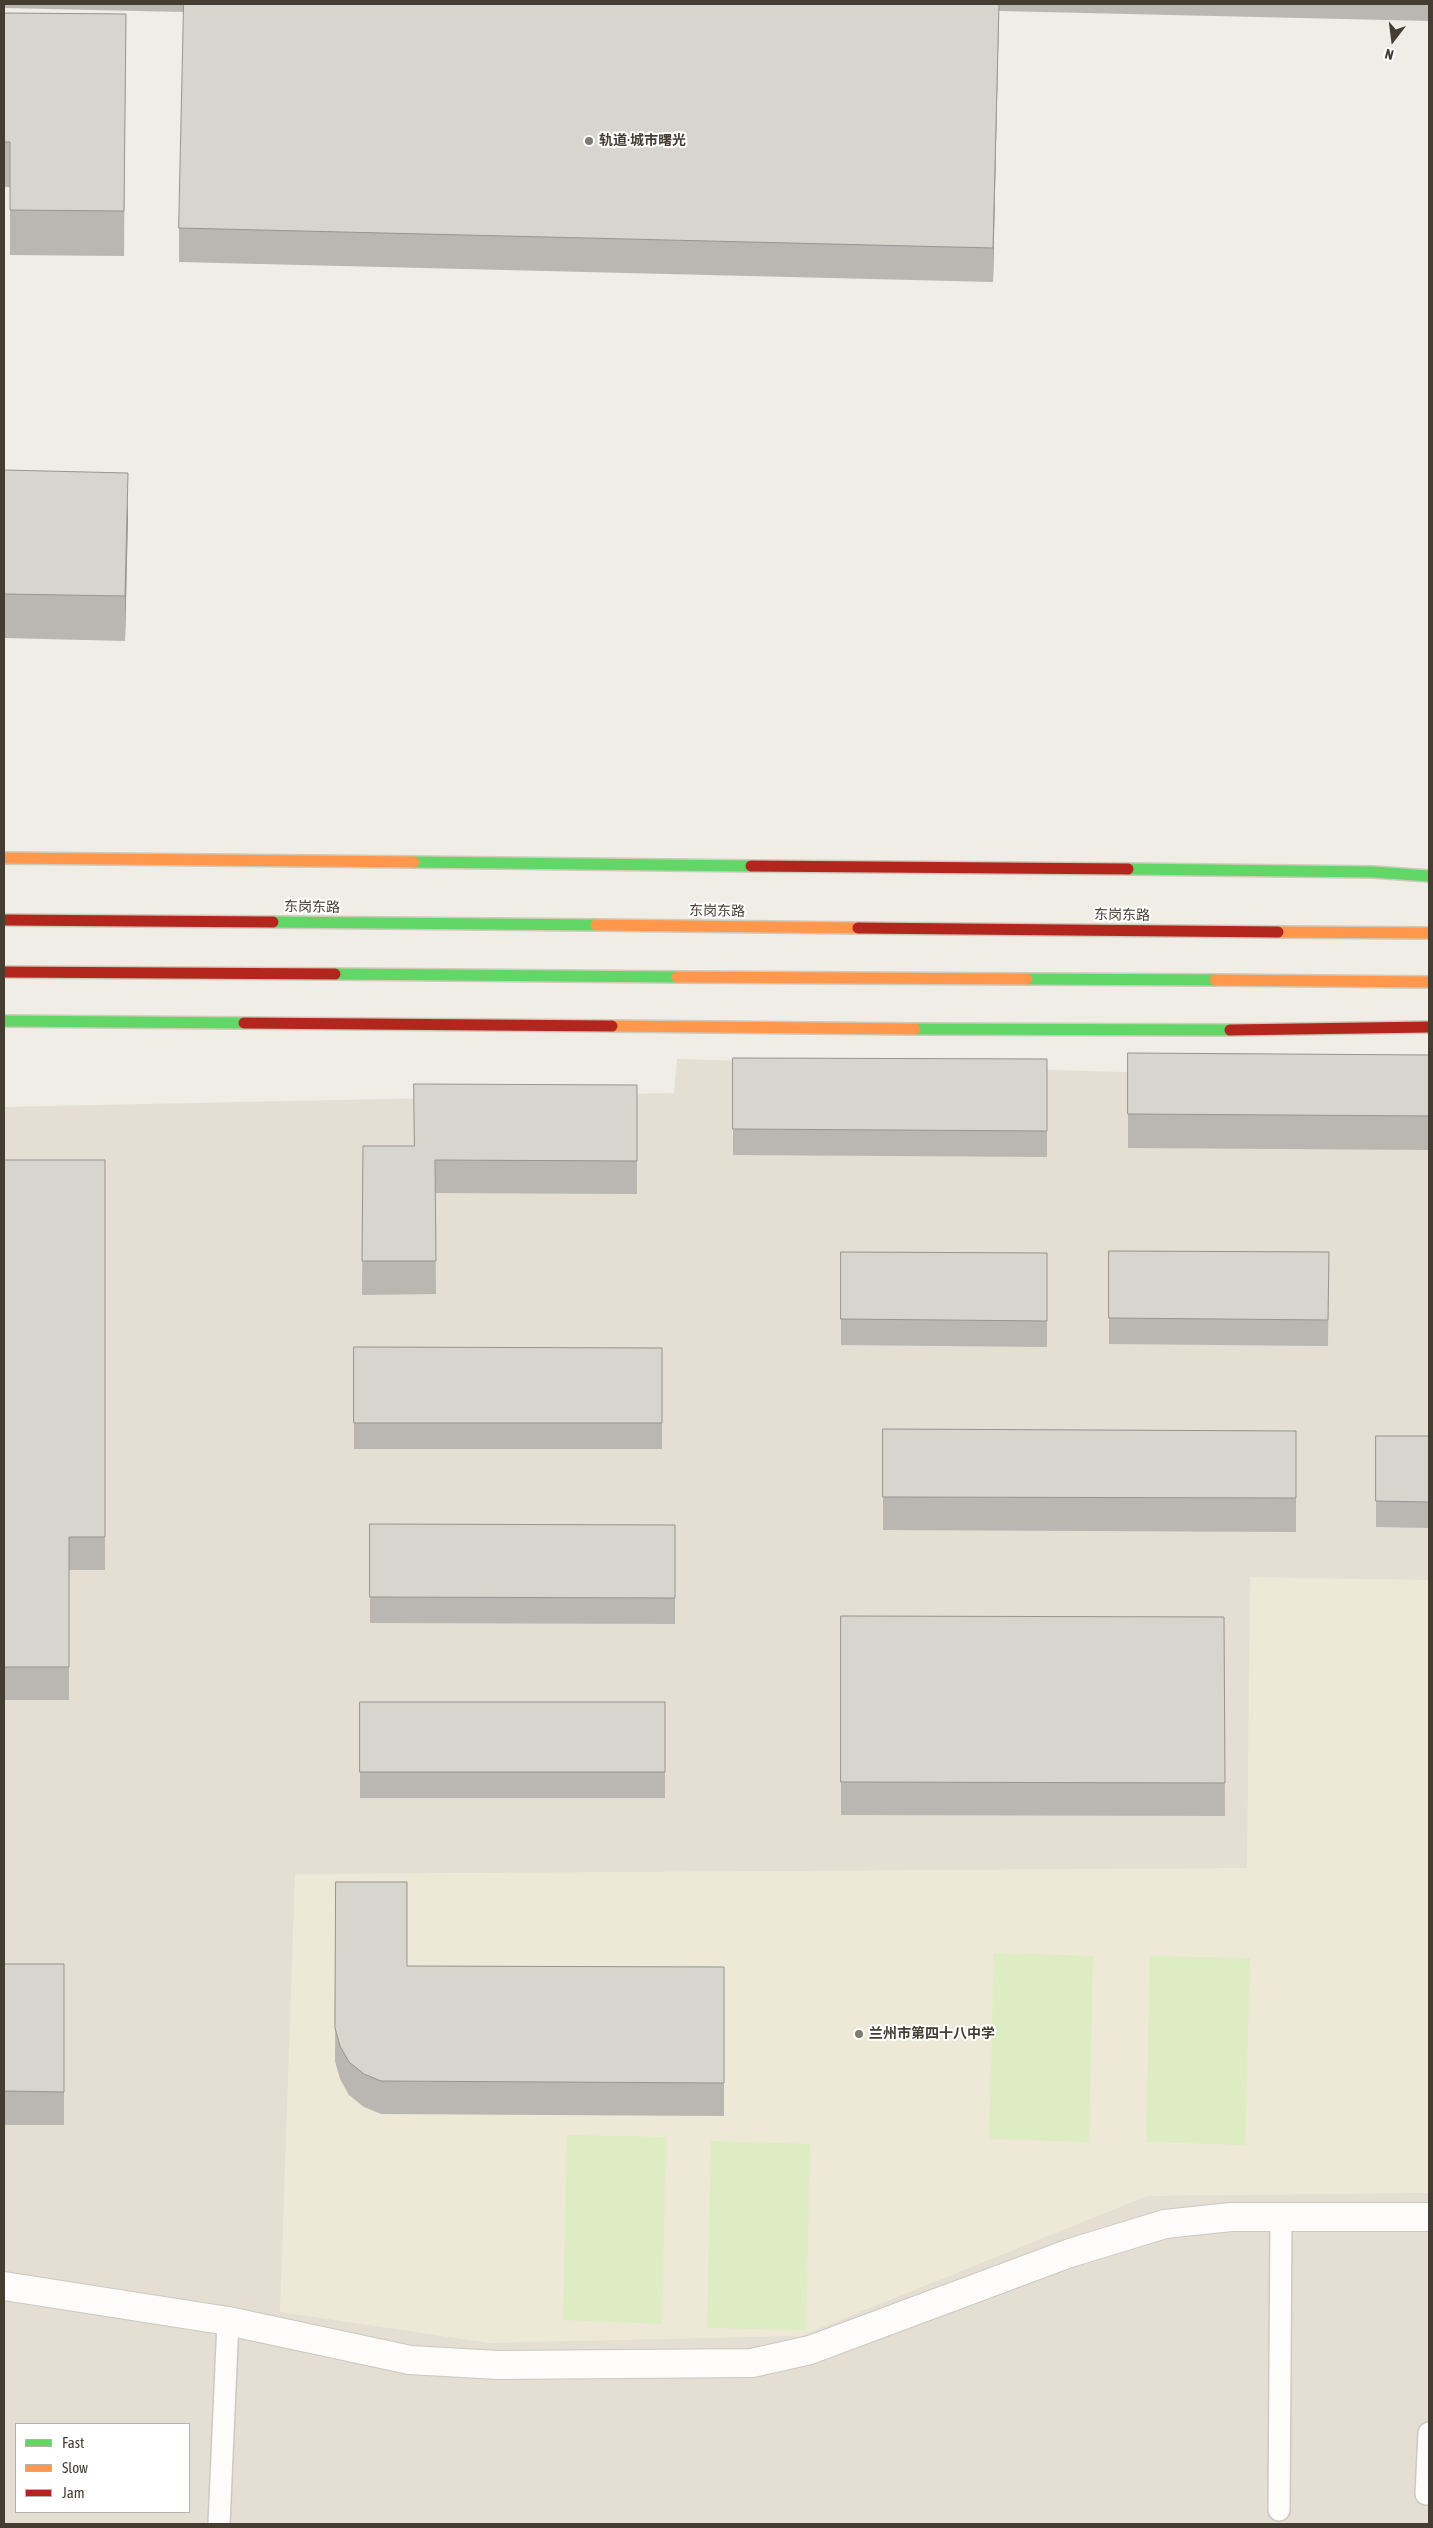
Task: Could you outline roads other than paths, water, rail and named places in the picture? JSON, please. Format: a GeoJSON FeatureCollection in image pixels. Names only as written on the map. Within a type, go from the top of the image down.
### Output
{"type":"FeatureCollection","features":[{"type":"Feature","properties":{"kind":"street"},"geometry":{"type":"LineString","coordinates":[[4,858],[1373,872],[1429,876]]}},
{"type":"Feature","properties":{"kind":"street","name":"东岗东路"},"geometry":{"type":"LineString","coordinates":[[4,920],[1429,933]]}},
{"type":"Feature","properties":{"kind":"street"},"geometry":{"type":"LineString","coordinates":[[4,972],[1429,982]]}},
{"type":"Feature","properties":{"kind":"street"},"geometry":{"type":"LineString","coordinates":[[4,1022],[1131,1031],[1429,1028]]}},
{"type":"Feature","properties":{"kind":"street"},"geometry":{"type":"LineString","coordinates":[[4,2286],[228,2321],[410,2360],[498,2365],[752,2363],[810,2350],[1070,2253],[1165,2224],[1231,2217],[1429,2217]]}},
{"type":"Feature","properties":{"kind":"lane"},"geometry":{"type":"LineString","coordinates":[[1280,2510],[1281,2217]]}},
{"type":"Feature","properties":{"kind":"lane"},"geometry":{"type":"LineString","coordinates":[[219,2524],[228,2321]]}},
{"type":"Feature","properties":{"kind":"lane"},"geometry":{"type":"LineString","coordinates":[[1426,2494],[1429,2433]]}},
{"type":"Feature","properties":{"kind":"place","name":"轨道·城市曙光"},"geometry":{"type":"Point","coordinates":[589,141]}},
{"type":"Feature","properties":{"kind":"place","name":"兰州市第四十八中学"},"geometry":{"type":"Point","coordinates":[859,2034]}}]}
